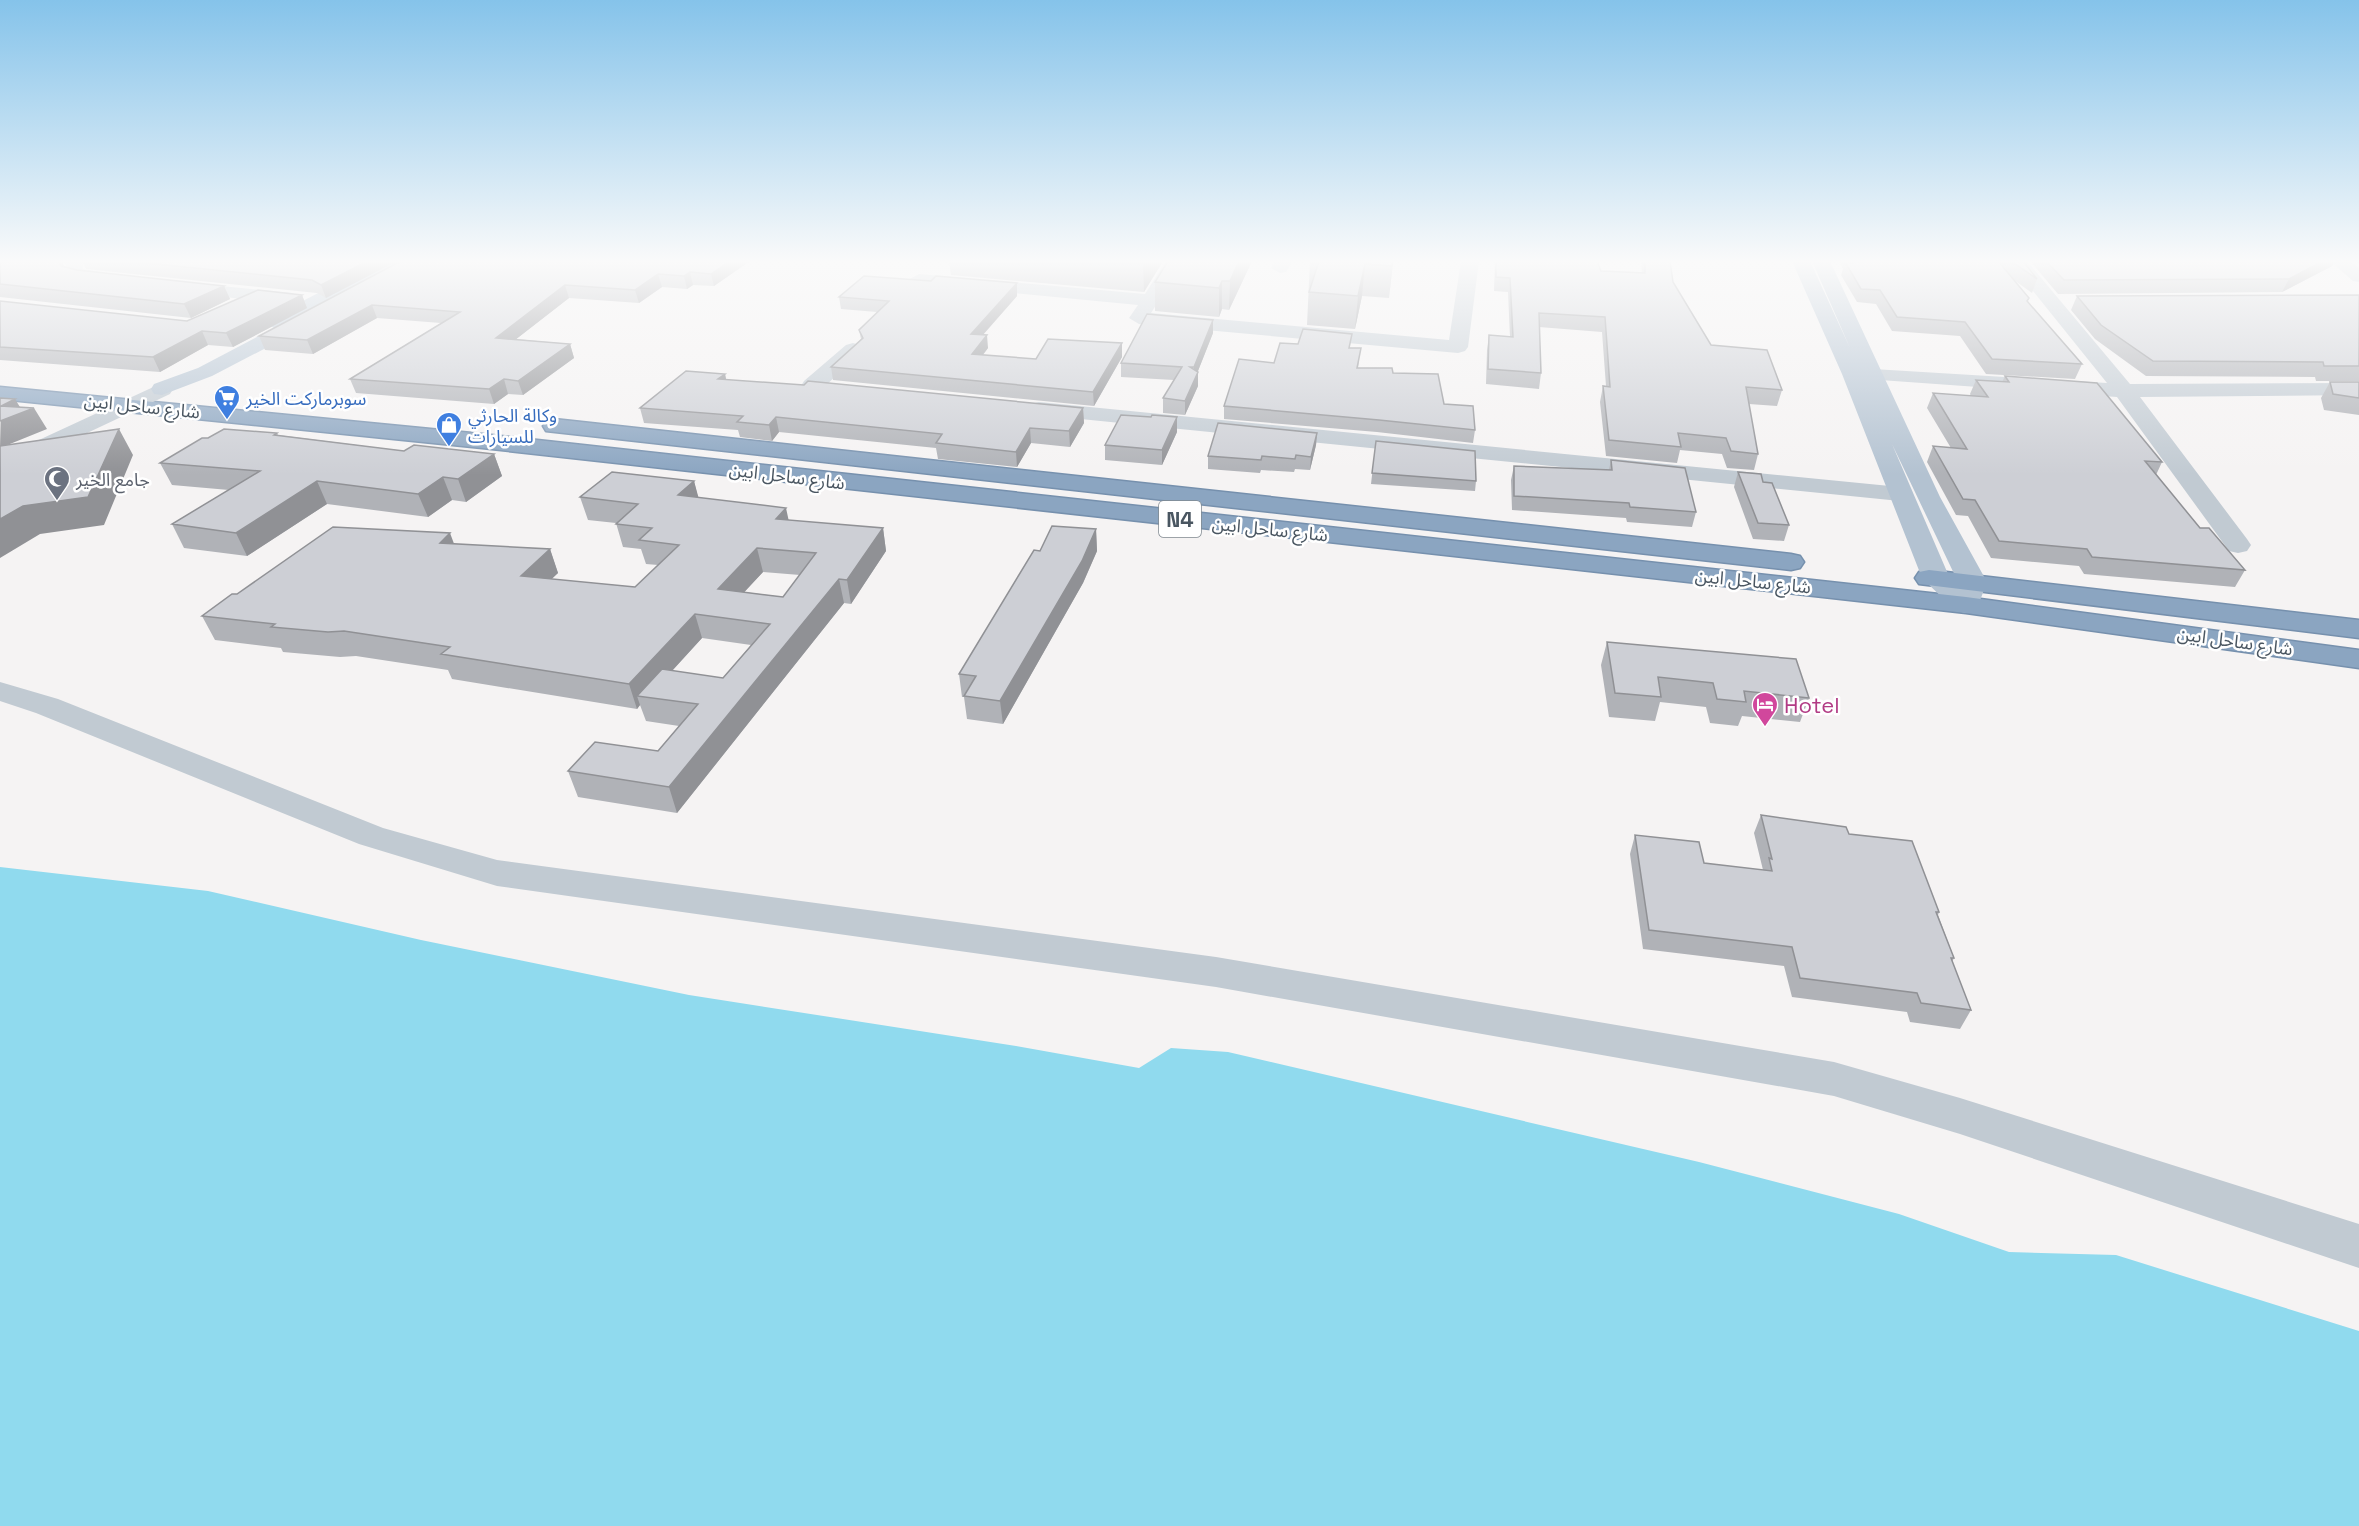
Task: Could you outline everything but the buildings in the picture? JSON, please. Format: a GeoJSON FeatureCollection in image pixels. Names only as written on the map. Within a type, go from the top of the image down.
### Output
{"type":"FeatureCollection","features":[{"type":"Feature","properties":{"kind":"highway","name":"شارع ساحل ابين"},"geometry":{"type":"LineString","coordinates":[[0,372],[514,422],[1936,578],[1969,593],[2359,659]]}},
{"type":"Feature","properties":{"kind":"highway","name":"شارع ساحل ابين"},"geometry":{"type":"LineString","coordinates":[[0,393],[130,404],[1969,593],[2359,629]]}},
{"type":"Feature","properties":{"kind":"main road"},"geometry":{"type":"LineString","coordinates":[[162,389],[181,371],[256,332]]}},
{"type":"Feature","properties":{"kind":"main road"},"geometry":{"type":"LineString","coordinates":[[162,389],[205,372],[281,332]]}},
{"type":"Feature","properties":{"kind":"main road"},"geometry":{"type":"LineString","coordinates":[[1840,332],[1928,497],[1969,593]]}},
{"type":"Feature","properties":{"kind":"main road"},"geometry":{"type":"LineString","coordinates":[[1847,332],[1900,494],[1936,578]]}},
{"type":"Feature","properties":{"kind":"main road"},"geometry":{"type":"LineString","coordinates":[[1900,494],[1928,497]]}},
{"type":"Feature","properties":{"kind":"street"},"geometry":{"type":"LineString","coordinates":[[1295,332],[1458,347],[1460,332]]}},
{"type":"Feature","properties":{"kind":"street"},"geometry":{"type":"LineString","coordinates":[[2076,332],[2124,391],[2238,545]]}},
{"type":"Feature","properties":{"kind":"street"},"geometry":{"type":"LineString","coordinates":[[835,389],[801,386],[853,349]]}},
{"type":"Feature","properties":{"kind":"street"},"geometry":{"type":"LineString","coordinates":[[1863,375],[2124,391],[2359,389]]}},
{"type":"Feature","properties":{"kind":"street"},"geometry":{"type":"LineString","coordinates":[[0,467],[162,389]]}},
{"type":"Feature","properties":{"kind":"street"},"geometry":{"type":"LineString","coordinates":[[1013,406],[1900,494]]}},
{"type":"Feature","properties":{"kind":"street"},"geometry":{"type":"LineString","coordinates":[[0,692],[47,706],[372,836],[496,873],[1216,972],[1834,1079],[1960,1116],[2359,1246]]}},
{"type":"Feature","properties":{"kind":"water"},"geometry":{"type":"Polygon","coordinates":[[[0,867],[208,891],[421,940],[689,995],[1016,1046],[1139,1068],[1171,1048],[1228,1052],[1699,1162],[1899,1214],[2009,1252],[2116,1255],[2359,1331],[2359,1526],[0,1526],[0,867]]]}},
{"type":"Feature","properties":{"kind":"place","name":"سوبرماركت الخير"},"geometry":{"type":"Point","coordinates":[227,421]}},
{"type":"Feature","properties":{"kind":"place","name":"وكالة الحارثي للسيارات"},"geometry":{"type":"Point","coordinates":[449,448]}},
{"type":"Feature","properties":{"kind":"place","name":"جامع الخير"},"geometry":{"type":"Point","coordinates":[57,502]}},
{"type":"Feature","properties":{"kind":"place","name":"Hotel"},"geometry":{"type":"Point","coordinates":[1765,728]}}]}
